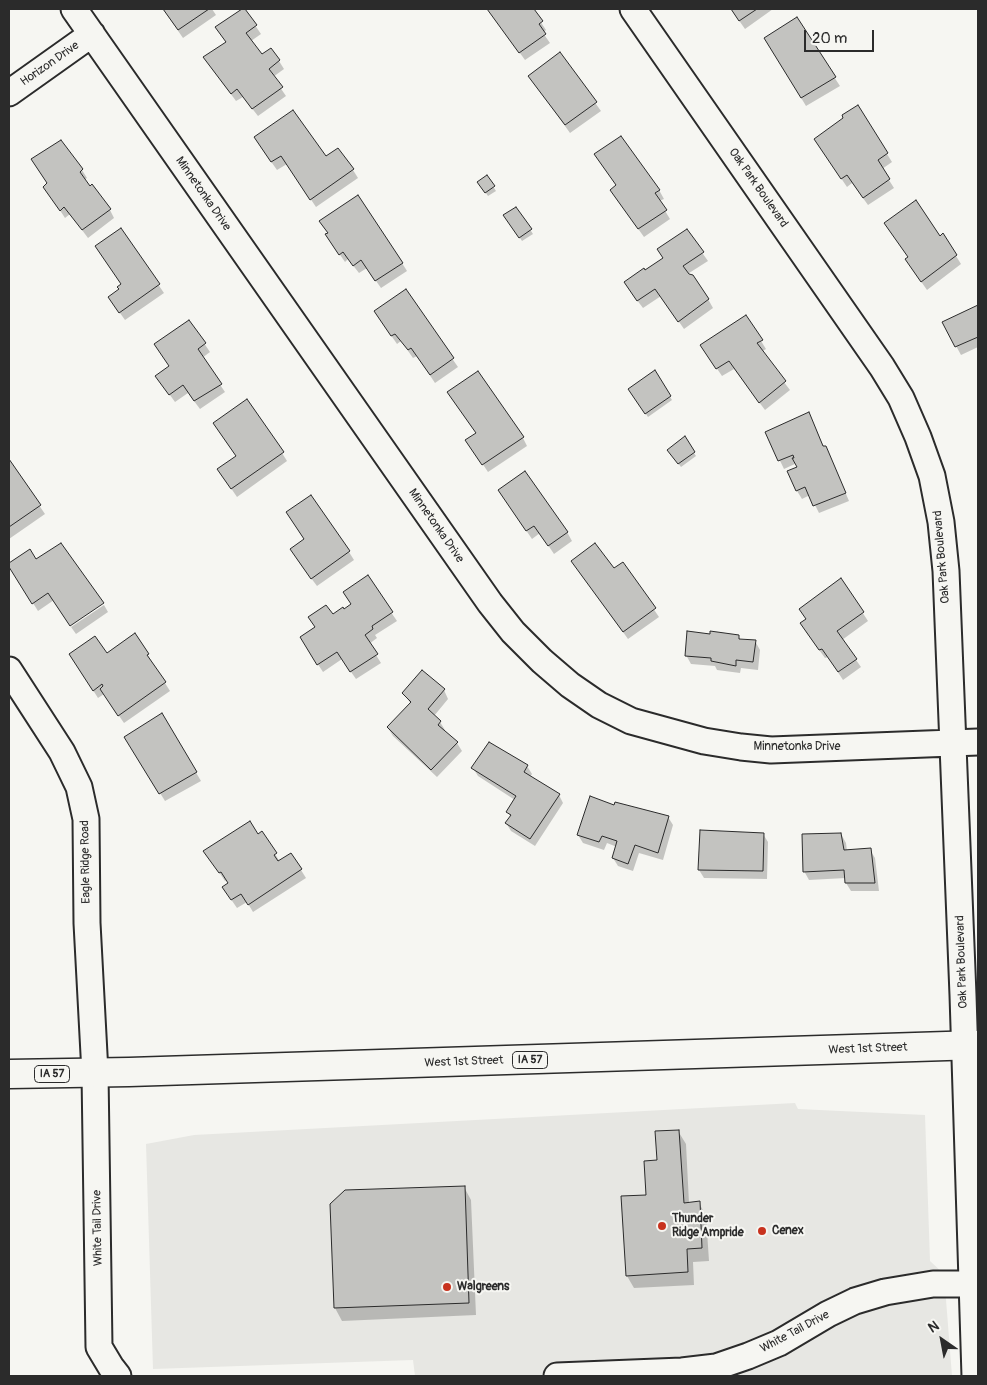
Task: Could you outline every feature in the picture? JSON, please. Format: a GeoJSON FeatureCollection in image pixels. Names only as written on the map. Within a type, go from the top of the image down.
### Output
{"type":"FeatureCollection","features":[{"type":"Feature","properties":{"kind":"main road","name":"West 1st Street"},"geometry":{"type":"LineString","coordinates":[[9,1074],[95,1073],[971,1046]]}},
{"type":"Feature","properties":{"kind":"street","name":"Minnetonka Drive"},"geometry":{"type":"LineString","coordinates":[[74,9],[490,603],[513,632],[570,685],[599,705],[631,721],[704,741],[772,750],[978,742]]}},
{"type":"Feature","properties":{"kind":"street","name":"Oak Park Boulevard"},"geometry":{"type":"LineString","coordinates":[[633,9],[882,367],[901,398],[932,476],[941,522],[946,571],[952,743],[971,1046],[971,1284],[975,1376]]}},
{"type":"Feature","properties":{"kind":"street","name":"Horizon Drive"},"geometry":{"type":"LineString","coordinates":[[9,93],[92,34]]}},
{"type":"Feature","properties":{"kind":"street","name":"Eagle Ridge Road"},"geometry":{"type":"LineString","coordinates":[[12,681],[62,752],[79,787],[86,819],[87,923],[95,1073]]}},
{"type":"Feature","properties":{"kind":"street","name":"White Tail Drive"},"geometry":{"type":"LineString","coordinates":[[95,1073],[100,1347],[110,1367],[118,1376]]}},
{"type":"Feature","properties":{"kind":"street","name":"White Tail Drive"},"geometry":{"type":"LineString","coordinates":[[557,1376],[682,1371],[716,1367],[779,1343],[828,1314],[855,1301],[886,1292],[932,1284],[971,1284]]}},
{"type":"Feature","properties":{"kind":"shaded area"},"geometry":{"type":"Polygon","coordinates":[[[795,1103],[798,1109],[925,1115],[930,1261],[944,1274],[952,1376],[415,1376],[413,1360],[153,1369],[146,1144],[194,1135],[795,1103]]]}},
{"type":"Feature","properties":{"kind":"building"},"geometry":{"type":"Polygon","coordinates":[[[163,9],[209,9],[178,30],[163,9]]]}},
{"type":"Feature","properties":{"kind":"building"},"geometry":{"type":"Polygon","coordinates":[[[242,9],[245,9],[257,25],[246,33],[262,54],[271,48],[280,60],[269,69],[283,87],[252,109],[237,89],[231,94],[203,57],[226,42],[215,27],[242,9]]]}},
{"type":"Feature","properties":{"kind":"building"},"geometry":{"type":"Polygon","coordinates":[[[487,9],[534,9],[543,21],[539,24],[546,34],[519,53],[487,9]]]}},
{"type":"Feature","properties":{"kind":"building"},"geometry":{"type":"Polygon","coordinates":[[[731,9],[757,9],[739,21],[731,9]]]}},
{"type":"Feature","properties":{"kind":"building"},"geometry":{"type":"Polygon","coordinates":[[[797,17],[836,77],[801,98],[764,38],[797,17]]]}},
{"type":"Feature","properties":{"kind":"building"},"geometry":{"type":"Polygon","coordinates":[[[560,52],[597,102],[565,125],[528,76],[560,52]]]}},
{"type":"Feature","properties":{"kind":"building"},"geometry":{"type":"Polygon","coordinates":[[[858,105],[888,153],[878,160],[890,179],[863,198],[847,175],[841,179],[814,139],[843,118],[842,115],[858,105]]]}},
{"type":"Feature","properties":{"kind":"building"},"geometry":{"type":"Polygon","coordinates":[[[293,110],[326,156],[338,148],[354,169],[310,200],[281,156],[271,162],[254,137],[293,110]]]}},
{"type":"Feature","properties":{"kind":"building"},"geometry":{"type":"Polygon","coordinates":[[[621,136],[660,190],[655,193],[667,210],[638,229],[610,190],[616,185],[594,154],[621,136]]]}},
{"type":"Feature","properties":{"kind":"building"},"geometry":{"type":"Polygon","coordinates":[[[61,140],[83,169],[80,172],[90,186],[92,184],[111,209],[82,230],[64,207],[60,211],[43,187],[47,183],[31,159],[61,140]]]}},
{"type":"Feature","properties":{"kind":"building"},"geometry":{"type":"Polygon","coordinates":[[[487,175],[495,186],[485,193],[477,182],[487,175]]]}},
{"type":"Feature","properties":{"kind":"building"},"geometry":{"type":"Polygon","coordinates":[[[358,195],[403,263],[375,281],[361,260],[353,266],[343,252],[339,255],[325,234],[328,233],[319,221],[358,195]]]}},
{"type":"Feature","properties":{"kind":"building"},"geometry":{"type":"Polygon","coordinates":[[[916,200],[940,236],[943,233],[957,255],[921,282],[905,259],[908,257],[884,223],[916,200]]]}},
{"type":"Feature","properties":{"kind":"building"},"geometry":{"type":"Polygon","coordinates":[[[516,207],[532,229],[519,238],[503,215],[516,207]]]}},
{"type":"Feature","properties":{"kind":"building"},"geometry":{"type":"Polygon","coordinates":[[[121,228],[160,284],[119,313],[108,297],[119,289],[117,287],[121,284],[95,246],[121,228]]]}},
{"type":"Feature","properties":{"kind":"building"},"geometry":{"type":"Polygon","coordinates":[[[687,229],[704,252],[683,266],[689,274],[693,275],[709,299],[678,322],[655,289],[637,301],[624,282],[663,258],[657,249],[687,229]]]}},
{"type":"Feature","properties":{"kind":"building"},"geometry":{"type":"Polygon","coordinates":[[[406,289],[454,358],[430,375],[411,348],[408,350],[395,334],[391,336],[374,311],[406,289]]]}},
{"type":"Feature","properties":{"kind":"building"},"geometry":{"type":"Polygon","coordinates":[[[978,305],[978,337],[955,347],[942,322],[978,305]]]}},
{"type":"Feature","properties":{"kind":"building"},"geometry":{"type":"Polygon","coordinates":[[[746,315],[763,340],[757,343],[786,381],[759,403],[729,361],[716,369],[700,345],[746,315]]]}},
{"type":"Feature","properties":{"kind":"building"},"geometry":{"type":"Polygon","coordinates":[[[189,320],[206,343],[198,349],[222,384],[194,401],[183,385],[169,395],[155,376],[169,366],[154,344],[189,320]]]}},
{"type":"Feature","properties":{"kind":"building"},"geometry":{"type":"Polygon","coordinates":[[[655,370],[671,396],[645,414],[628,389],[655,370]]]}},
{"type":"Feature","properties":{"kind":"building"},"geometry":{"type":"Polygon","coordinates":[[[478,371],[524,437],[482,465],[465,440],[476,433],[447,392],[478,371]]]}},
{"type":"Feature","properties":{"kind":"building"},"geometry":{"type":"Polygon","coordinates":[[[247,399],[284,452],[231,489],[217,469],[236,456],[213,423],[247,399]]]}},
{"type":"Feature","properties":{"kind":"building"},"geometry":{"type":"Polygon","coordinates":[[[809,412],[846,493],[813,506],[805,487],[796,491],[787,471],[797,467],[792,458],[794,458],[793,455],[778,461],[765,432],[809,412]]]}},
{"type":"Feature","properties":{"kind":"building"},"geometry":{"type":"Polygon","coordinates":[[[685,436],[695,452],[678,464],[667,450],[685,436]]]}},
{"type":"Feature","properties":{"kind":"building"},"geometry":{"type":"Polygon","coordinates":[[[9,459],[41,505],[9,527],[9,459]]]}},
{"type":"Feature","properties":{"kind":"building"},"geometry":{"type":"Polygon","coordinates":[[[525,471],[568,532],[548,546],[534,526],[526,531],[498,490],[525,471]]]}},
{"type":"Feature","properties":{"kind":"building"},"geometry":{"type":"Polygon","coordinates":[[[311,495],[350,551],[311,579],[290,549],[304,539],[286,512],[311,495]]]}},
{"type":"Feature","properties":{"kind":"building"},"geometry":{"type":"Polygon","coordinates":[[[61,543],[104,603],[70,626],[48,593],[32,604],[9,567],[9,563],[30,549],[36,559],[61,543]]]}},
{"type":"Feature","properties":{"kind":"building"},"geometry":{"type":"Polygon","coordinates":[[[595,543],[614,568],[623,562],[656,608],[623,632],[571,561],[595,543]]]}},
{"type":"Feature","properties":{"kind":"building"},"geometry":{"type":"Polygon","coordinates":[[[368,575],[393,612],[372,626],[373,629],[365,635],[378,654],[350,672],[337,652],[317,665],[300,637],[315,627],[308,617],[326,605],[333,614],[343,607],[344,609],[351,604],[343,592],[368,575]]]}},
{"type":"Feature","properties":{"kind":"building"},"geometry":{"type":"Polygon","coordinates":[[[841,578],[864,612],[837,631],[857,659],[838,672],[822,649],[819,650],[800,623],[806,619],[799,609],[841,578]]]}},
{"type":"Feature","properties":{"kind":"building"},"geometry":{"type":"Polygon","coordinates":[[[687,631],[710,634],[710,631],[739,635],[739,639],[756,640],[753,662],[736,660],[736,666],[711,661],[711,658],[685,656],[687,631]]]}},
{"type":"Feature","properties":{"kind":"building"},"geometry":{"type":"Polygon","coordinates":[[[135,633],[149,654],[147,655],[166,682],[118,716],[100,689],[103,686],[102,684],[93,691],[69,654],[95,636],[107,653],[135,633]]]}},
{"type":"Feature","properties":{"kind":"building"},"geometry":{"type":"Polygon","coordinates":[[[422,670],[445,689],[428,709],[441,721],[438,725],[458,742],[431,770],[387,727],[411,702],[402,693],[422,670]]]}},
{"type":"Feature","properties":{"kind":"building"},"geometry":{"type":"Polygon","coordinates":[[[162,713],[197,772],[159,794],[124,737],[162,713]]]}},
{"type":"Feature","properties":{"kind":"building"},"geometry":{"type":"Polygon","coordinates":[[[489,742],[528,765],[524,772],[560,794],[530,839],[505,823],[511,815],[506,812],[516,796],[471,768],[489,742]]]}},
{"type":"Feature","properties":{"kind":"building"},"geometry":{"type":"Polygon","coordinates":[[[590,796],[614,805],[615,802],[669,816],[658,853],[635,845],[628,864],[612,858],[617,841],[602,836],[599,842],[577,835],[590,796]]]}},
{"type":"Feature","properties":{"kind":"building"},"geometry":{"type":"Polygon","coordinates":[[[250,821],[258,834],[262,831],[277,853],[274,855],[278,861],[291,853],[302,869],[248,905],[241,894],[231,900],[222,887],[228,883],[203,851],[250,821]]]}},
{"type":"Feature","properties":{"kind":"building"},"geometry":{"type":"Polygon","coordinates":[[[700,830],[764,833],[763,871],[698,870],[700,830]]]}},
{"type":"Feature","properties":{"kind":"building"},"geometry":{"type":"Polygon","coordinates":[[[841,833],[844,850],[871,848],[875,883],[845,883],[844,870],[803,872],[802,834],[841,833]]]}},
{"type":"Feature","properties":{"kind":"building","name":"Thunder Ridge Ampride"},"geometry":{"type":"Polygon","coordinates":[[[679,1130],[684,1203],[700,1201],[702,1248],[687,1249],[688,1272],[626,1276],[621,1196],[646,1195],[644,1161],[657,1160],[655,1131],[679,1130]]]}},
{"type":"Feature","properties":{"kind":"building","name":"Walgreens"},"geometry":{"type":"Polygon","coordinates":[[[465,1186],[469,1303],[334,1308],[330,1204],[345,1190],[465,1186]]]}},
{"type":"Feature","properties":{"kind":"place","name":"Thunder Ridge Ampride"},"geometry":{"type":"Point","coordinates":[662,1226]}},
{"type":"Feature","properties":{"kind":"place","name":"Cenex"},"geometry":{"type":"Point","coordinates":[762,1231]}},
{"type":"Feature","properties":{"kind":"place","name":"Walgreens"},"geometry":{"type":"Point","coordinates":[447,1287]}}]}
